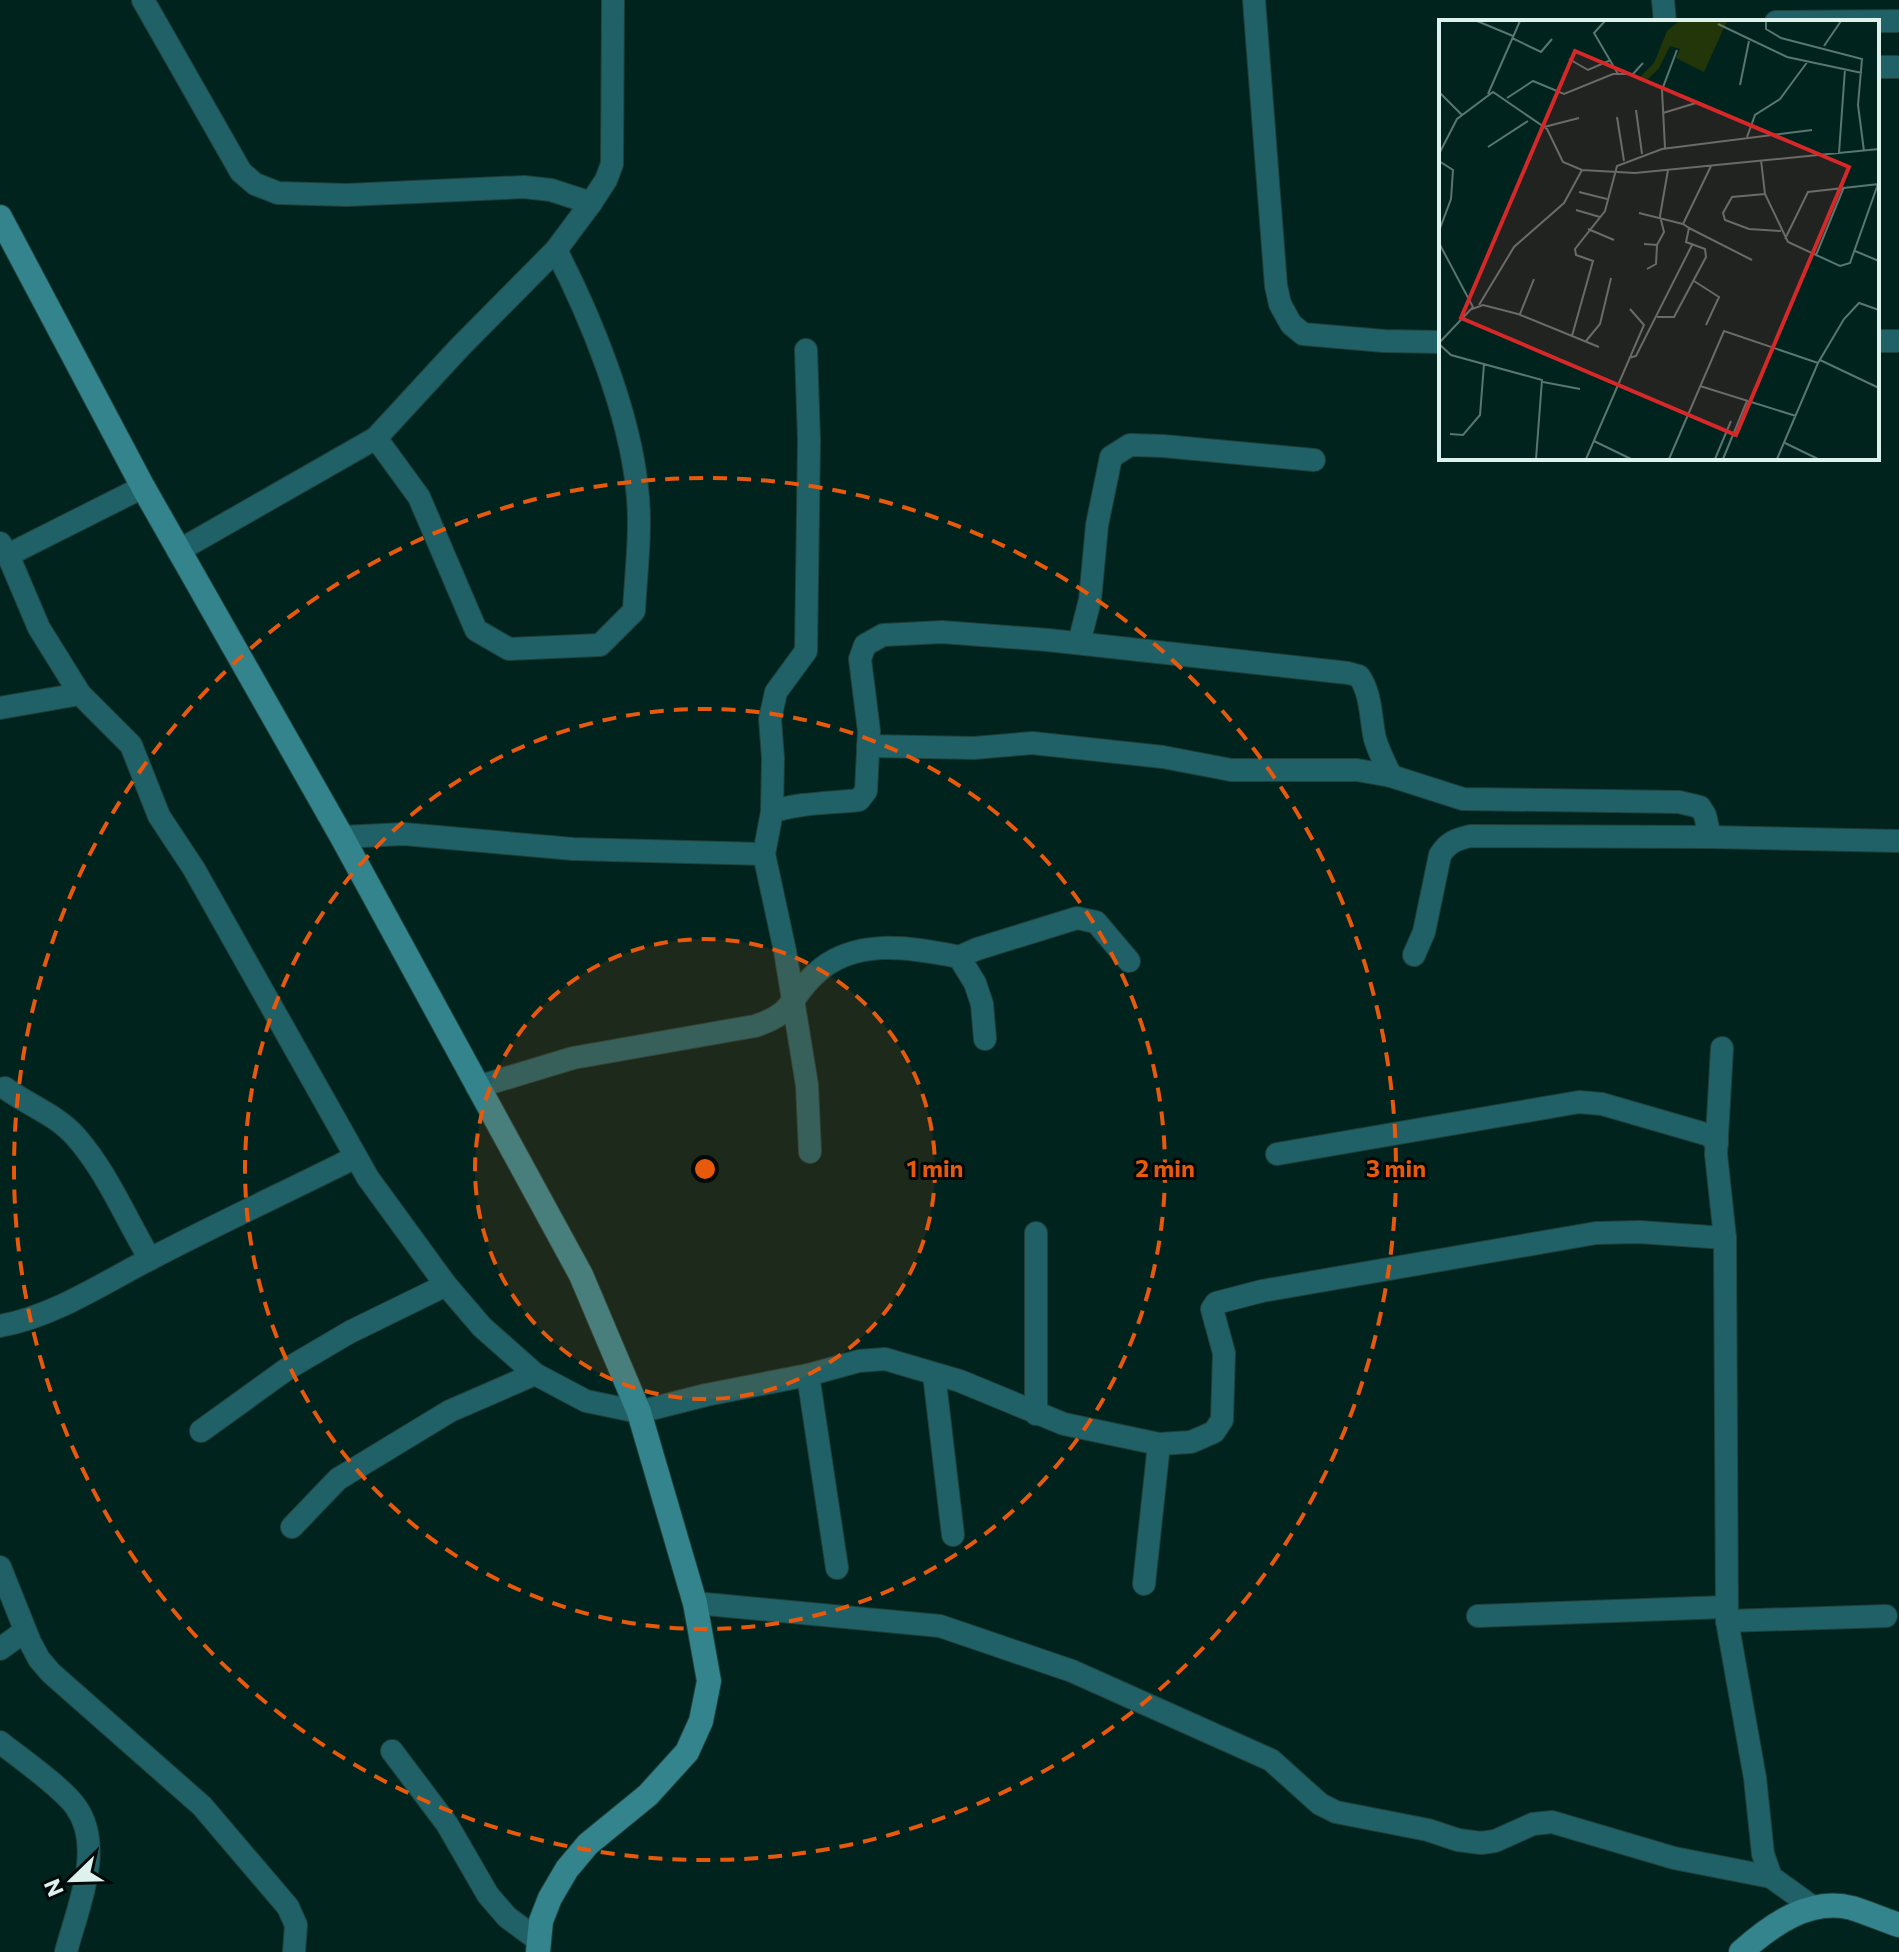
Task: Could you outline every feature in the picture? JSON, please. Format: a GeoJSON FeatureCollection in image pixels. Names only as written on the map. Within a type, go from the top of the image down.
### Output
{"type":"FeatureCollection","features":[{"type":"Feature","properties":{"kind":"street"},"geometry":{"type":"LineString","coordinates":[[143,0],[241,172],[265,190],[347,195],[524,187],[551,190],[591,203]]}},
{"type":"Feature","properties":{"kind":"street"},"geometry":{"type":"LineString","coordinates":[[178,551],[376,438],[556,250],[606,180],[612,164],[613,0]]}},
{"type":"Feature","properties":{"kind":"street"},"geometry":{"type":"LineString","coordinates":[[1254,0],[1276,286],[1280,304],[1291,324],[1303,334],[1439,342]]}},
{"type":"Feature","properties":{"kind":"street"},"geometry":{"type":"LineString","coordinates":[[1663,0],[1665,20]]}},
{"type":"Feature","properties":{"kind":"street"},"geometry":{"type":"LineString","coordinates":[[1879,21],[1899,21]]}},
{"type":"Feature","properties":{"kind":"street"},"geometry":{"type":"LineString","coordinates":[[0,217],[178,551],[342,837],[581,1275],[639,1412],[695,1603],[709,1681],[696,1738],[687,1752],[648,1795],[588,1844],[567,1869],[541,1921],[538,1946]]}},
{"type":"Feature","properties":{"kind":"street"},"geometry":{"type":"LineString","coordinates":[[376,438],[419,497],[476,630],[509,649],[600,645],[634,611],[638,489],[629,444],[584,306],[556,250]]}},
{"type":"Feature","properties":{"kind":"street"},"geometry":{"type":"LineString","coordinates":[[806,350],[809,441],[806,651],[776,692],[770,719],[772,812],[764,854],[807,1085],[810,1152]]}},
{"type":"Feature","properties":{"kind":"street"},"geometry":{"type":"LineString","coordinates":[[1079,643],[1090,600],[1097,525],[1111,457],[1130,445],[1314,460]]}},
{"type":"Feature","properties":{"kind":"street"},"geometry":{"type":"LineString","coordinates":[[143,487],[4,549],[39,628],[80,694],[131,745],[159,816],[194,869],[368,1178],[446,1285],[482,1327],[535,1374],[586,1401],[639,1412],[859,1361],[885,1359],[960,1381],[1064,1424],[1159,1444],[1203,1438],[1214,1432],[1222,1420],[1224,1353],[1213,1317],[1212,1309],[1216,1303],[1262,1291],[1596,1233],[1639,1232],[1725,1238]]}},
{"type":"Feature","properties":{"kind":"street"},"geometry":{"type":"LineString","coordinates":[[772,812],[786,806],[859,800],[866,791],[869,731],[860,659],[865,645],[873,640],[902,633],[942,632],[1079,643],[1359,676],[1369,693],[1369,714],[1376,744],[1391,776]]}},
{"type":"Feature","properties":{"kind":"street"},"geometry":{"type":"LineString","coordinates":[[0,708],[80,694]]}},
{"type":"Feature","properties":{"kind":"street"},"geometry":{"type":"LineString","coordinates":[[868,746],[974,748],[1001,743],[1032,743],[1163,757],[1231,770],[1357,770],[1391,776],[1463,799],[1679,802],[1700,807],[1710,837]]}},
{"type":"Feature","properties":{"kind":"street"},"geometry":{"type":"LineString","coordinates":[[342,837],[404,834],[573,849],[764,854]]}},
{"type":"Feature","properties":{"kind":"street"},"geometry":{"type":"LineString","coordinates":[[1414,955],[1424,932],[1440,855],[1445,846],[1456,839],[1471,836],[1710,837],[1899,841]]}},
{"type":"Feature","properties":{"kind":"street"},"geometry":{"type":"LineString","coordinates":[[477,1087],[573,1058],[755,1026],[776,1019],[794,1003],[812,977],[840,956],[858,949],[911,948],[959,957],[1077,918],[1096,922],[1129,961]]}},
{"type":"Feature","properties":{"kind":"street"},"geometry":{"type":"LineString","coordinates":[[959,957],[975,983],[982,1004],[985,1039]]}},
{"type":"Feature","properties":{"kind":"street"},"geometry":{"type":"LineString","coordinates":[[1722,1048],[1716,1159],[1725,1238],[1726,1614],[1755,1778],[1763,1854],[1771,1877]]}},
{"type":"Feature","properties":{"kind":"street"},"geometry":{"type":"LineString","coordinates":[[5,1088],[26,1104],[57,1120],[76,1137],[150,1259]]}},
{"type":"Feature","properties":{"kind":"street"},"geometry":{"type":"LineString","coordinates":[[1277,1154],[1579,1102],[1602,1104],[1709,1135],[1717,1143]]}},
{"type":"Feature","properties":{"kind":"street"},"geometry":{"type":"LineString","coordinates":[[0,1326],[68,1302],[356,1157]]}},
{"type":"Feature","properties":{"kind":"street"},"geometry":{"type":"LineString","coordinates":[[1036,1233],[1036,1414]]}},
{"type":"Feature","properties":{"kind":"street"},"geometry":{"type":"LineString","coordinates":[[201,1431],[287,1369],[350,1332],[446,1285]]}},
{"type":"Feature","properties":{"kind":"street"},"geometry":{"type":"LineString","coordinates":[[292,1527],[338,1479],[450,1411],[535,1374]]}},
{"type":"Feature","properties":{"kind":"street"},"geometry":{"type":"LineString","coordinates":[[934,1374],[953,1535]]}},
{"type":"Feature","properties":{"kind":"street"},"geometry":{"type":"LineString","coordinates":[[808,1375],[837,1568]]}},
{"type":"Feature","properties":{"kind":"street"},"geometry":{"type":"LineString","coordinates":[[1144,1584],[1159,1444]]}},
{"type":"Feature","properties":{"kind":"street"},"geometry":{"type":"LineString","coordinates":[[0,1567],[39,1659],[202,1806],[288,1907],[296,1925],[294,1952]]}},
{"type":"Feature","properties":{"kind":"street"},"geometry":{"type":"LineString","coordinates":[[695,1603],[940,1626],[1072,1671],[1271,1760],[1320,1804],[1336,1812],[1481,1843],[1495,1841],[1533,1824],[1552,1822],[1674,1858],[1771,1877],[1814,1908]]}},
{"type":"Feature","properties":{"kind":"street"},"geometry":{"type":"LineString","coordinates":[[1478,1616],[1886,1616]]}},
{"type":"Feature","properties":{"kind":"street"},"geometry":{"type":"LineString","coordinates":[[0,1649],[25,1631]]}},
{"type":"Feature","properties":{"kind":"street"},"geometry":{"type":"LineString","coordinates":[[0,1742],[68,1797],[83,1820],[88,1866],[66,1952]]}},
{"type":"Feature","properties":{"kind":"street"},"geometry":{"type":"LineString","coordinates":[[392,1751],[447,1824],[488,1895],[538,1946]]}},
{"type":"Feature","properties":{"kind":"street"},"geometry":{"type":"LineString","coordinates":[[1741,1952],[1775,1925],[1814,1908],[1851,1908],[1899,1925]]}}]}
